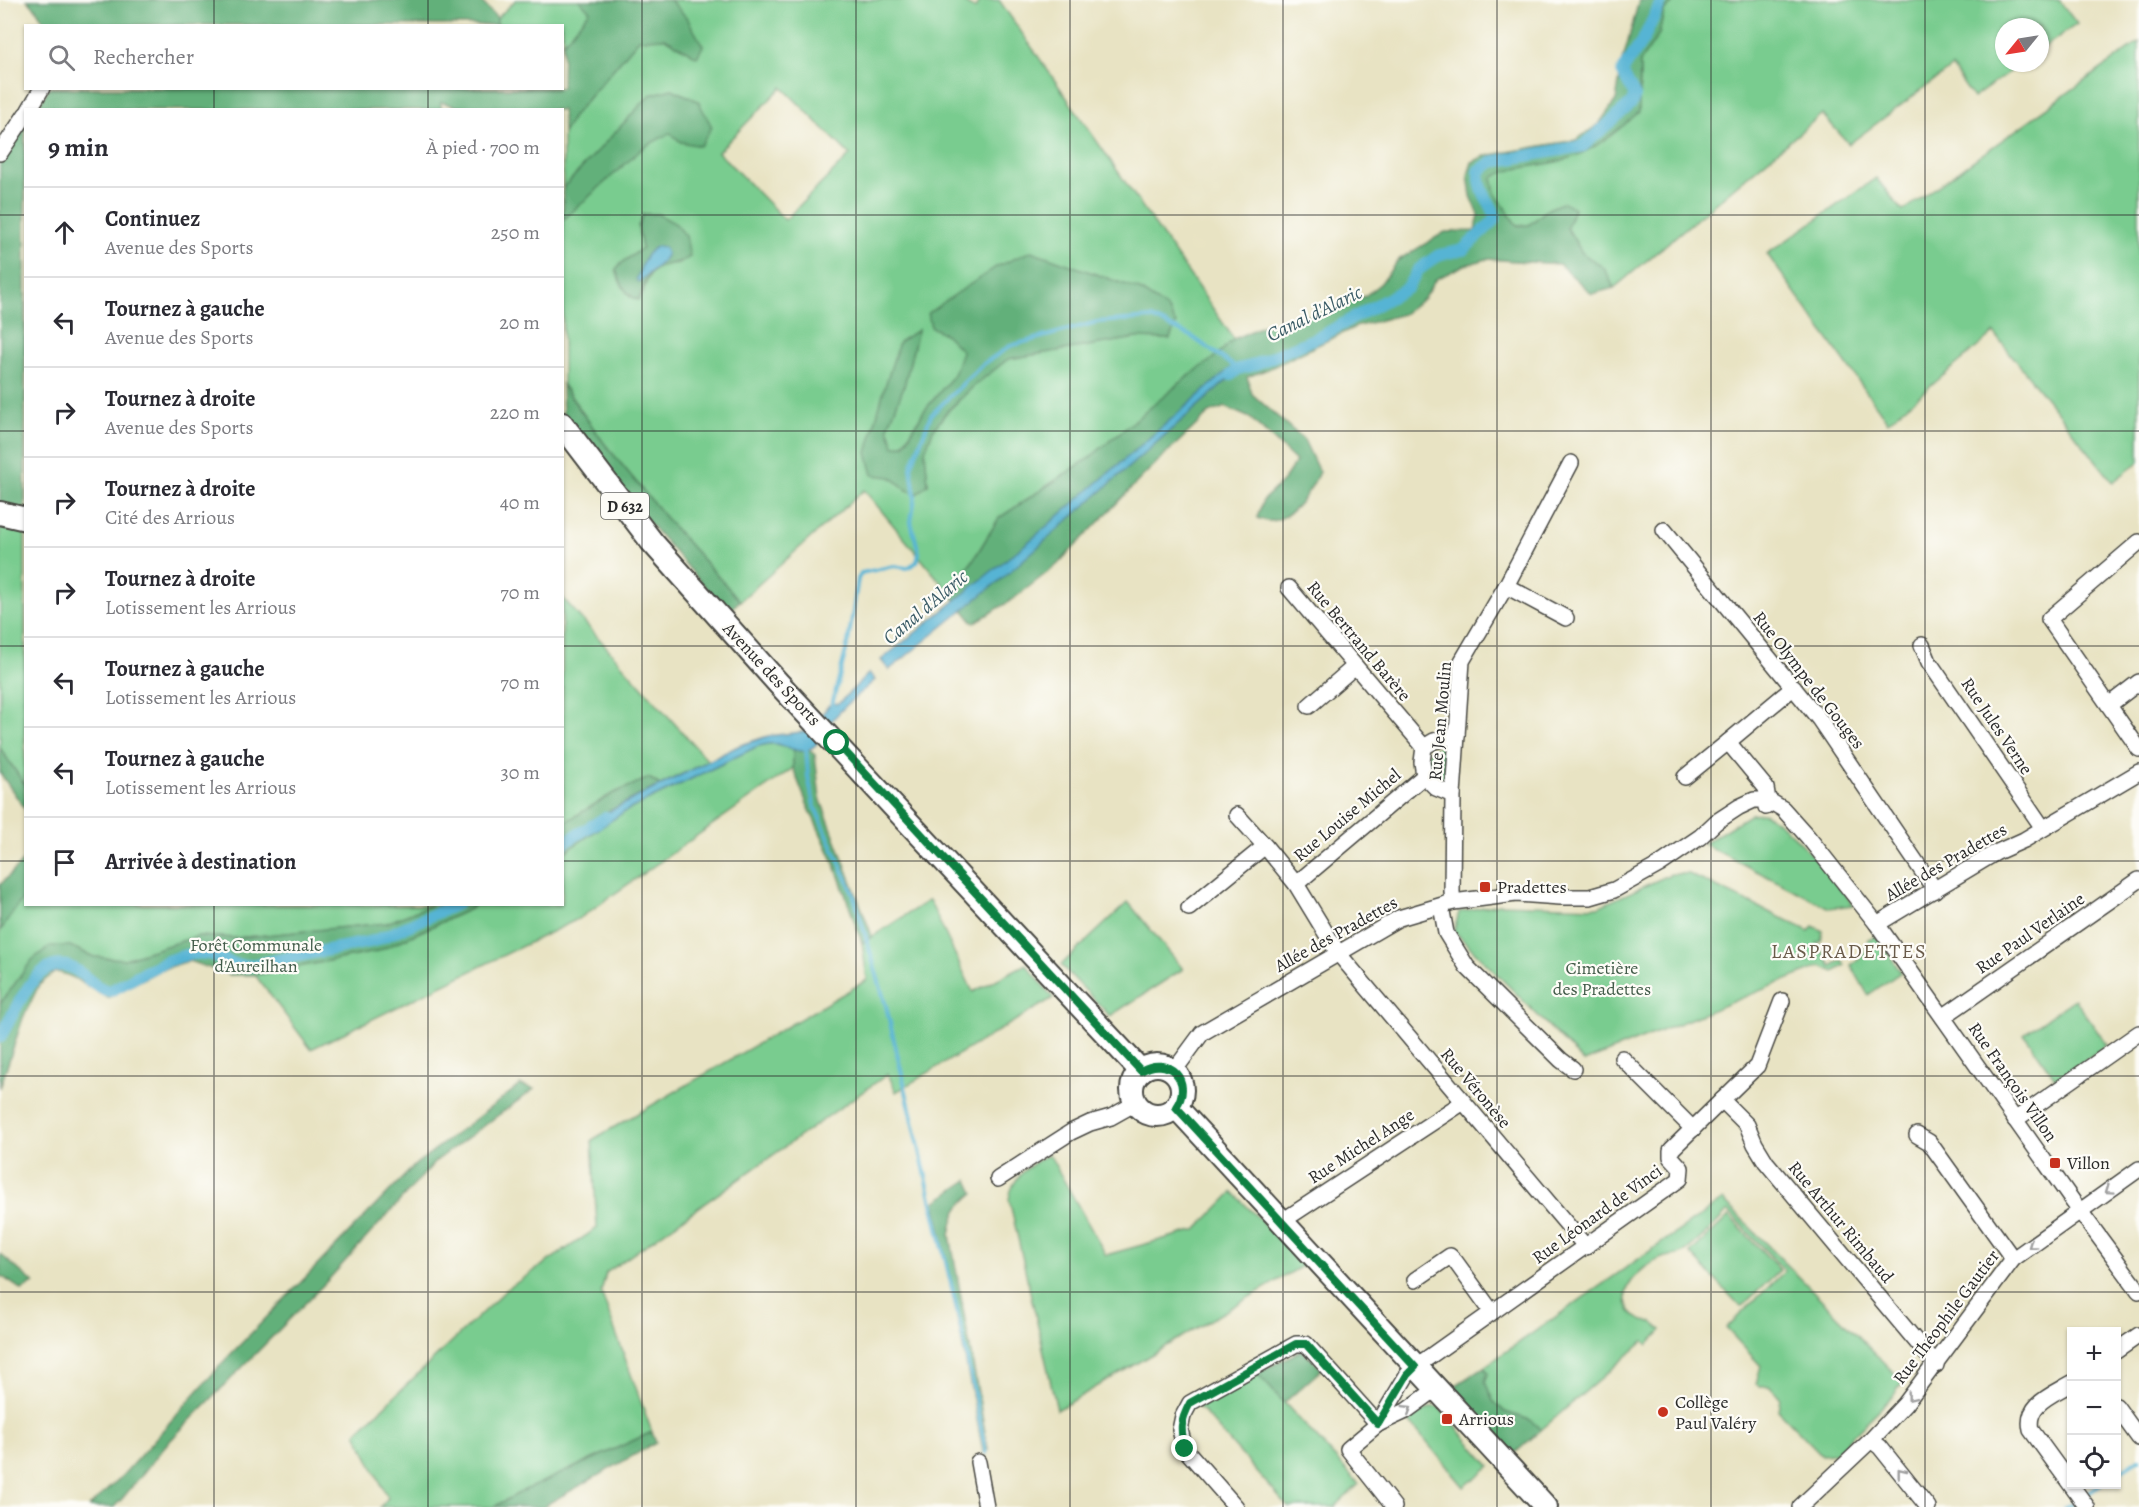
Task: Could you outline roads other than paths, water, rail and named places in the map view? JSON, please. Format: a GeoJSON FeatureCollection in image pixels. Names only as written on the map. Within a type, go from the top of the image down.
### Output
{"type":"FeatureCollection","features":[{"type":"Feature","properties":{"kind":"main road","name":"Avenue des Sports"},"geometry":{"type":"LineString","coordinates":[[564,427],[652,542],[779,684],[810,714],[1141,1071]]}},
{"type":"Feature","properties":{"kind":"main road"},"geometry":{"type":"LineString","coordinates":[[0,513],[24,519]]}},
{"type":"Feature","properties":{"kind":"main road"},"geometry":{"type":"LineString","coordinates":[[1161,1065],[1174,1071],[1182,1086],[1182,1094],[1176,1107],[1170,1112],[1155,1115],[1141,1109],[1136,1103],[1132,1090],[1141,1071],[1148,1067],[1161,1065]]}},
{"type":"Feature","properties":{"kind":"main road"},"geometry":{"type":"LineString","coordinates":[[1176,1107],[1546,1507]]}},
{"type":"Feature","properties":{"kind":"street"},"geometry":{"type":"LineString","coordinates":[[30,108],[41,90]]}},
{"type":"Feature","properties":{"kind":"street"},"geometry":{"type":"LineString","coordinates":[[0,153],[24,117]]}},
{"type":"Feature","properties":{"kind":"street","name":"Rue Jean Moulin"},"geometry":{"type":"LineString","coordinates":[[1571,463],[1506,585],[1462,661],[1446,933],[1467,967],[1561,1060],[1573,1069]]}},
{"type":"Feature","properties":{"kind":"street","name":"Rue Olympe de Gouges"},"geometry":{"type":"LineString","coordinates":[[1664,530],[1819,719],[1935,890]]}},
{"type":"Feature","properties":{"kind":"street"},"geometry":{"type":"LineString","coordinates":[[2139,542],[2049,619],[2139,749]]}},
{"type":"Feature","properties":{"kind":"street"},"geometry":{"type":"LineString","coordinates":[[1506,585],[1566,618]]}},
{"type":"Feature","properties":{"kind":"street","name":"Rue Bertrand Barère"},"geometry":{"type":"LineString","coordinates":[[1289,588],[1424,747]]}},
{"type":"Feature","properties":{"kind":"street","name":"Rue Jules Verne"},"geometry":{"type":"LineString","coordinates":[[1922,645],[1929,662],[2043,828]]}},
{"type":"Feature","properties":{"kind":"street"},"geometry":{"type":"LineString","coordinates":[[1309,706],[1355,666]]}},
{"type":"Feature","properties":{"kind":"street"},"geometry":{"type":"LineString","coordinates":[[2109,705],[2139,682]]}},
{"type":"Feature","properties":{"kind":"street"},"geometry":{"type":"LineString","coordinates":[[1685,777],[1794,687]]}},
{"type":"Feature","properties":{"kind":"street"},"geometry":{"type":"LineString","coordinates":[[1424,776],[1422,762],[1424,747],[1434,741],[1457,735]]}},
{"type":"Feature","properties":{"kind":"street"},"geometry":{"type":"LineString","coordinates":[[1728,742],[1766,788],[1766,805]]}},
{"type":"Feature","properties":{"kind":"street","name":"Allée des Pradettes"},"geometry":{"type":"LineString","coordinates":[[1174,1071],[1202,1033],[1399,918],[1447,904],[1516,894],[1590,897],[1614,890],[1659,865],[1700,837],[1766,805],[1824,859],[1877,924],[2139,772]]}},
{"type":"Feature","properties":{"kind":"street","name":"Rue Louise Michel"},"geometry":{"type":"LineString","coordinates":[[1296,884],[1424,776],[1436,788],[1453,795]]}},
{"type":"Feature","properties":{"kind":"street","name":"Rue Véronèse"},"geometry":{"type":"LineString","coordinates":[[1237,815],[1296,884],[1338,953],[1462,1103],[1586,1247]]}},
{"type":"Feature","properties":{"kind":"street"},"geometry":{"type":"LineString","coordinates":[[1190,908],[1265,846]]}},
{"type":"Feature","properties":{"kind":"street","name":"Rue Paul Verlaine"},"geometry":{"type":"LineString","coordinates":[[1943,1017],[2139,880]]}},
{"type":"Feature","properties":{"kind":"street","name":"Rue François Villon"},"geometry":{"type":"LineString","coordinates":[[1877,924],[2139,1291]]}},
{"type":"Feature","properties":{"kind":"street","name":"Rue Léonard de Vinci"},"geometry":{"type":"LineString","coordinates":[[1378,1424],[1407,1375],[1415,1367],[1680,1179],[1681,1168],[1671,1157],[1671,1150],[1756,1066],[1782,1001]]}},
{"type":"Feature","properties":{"kind":"street"},"geometry":{"type":"LineString","coordinates":[[2015,1120],[2139,1033]]}},
{"type":"Feature","properties":{"kind":"street"},"geometry":{"type":"LineString","coordinates":[[1622,1058],[1693,1130]]}},
{"type":"Feature","properties":{"kind":"street","name":"Rue Arthur Rimbaud"},"geometry":{"type":"LineString","coordinates":[[1722,1100],[1747,1125],[1766,1162],[1936,1365]]}},
{"type":"Feature","properties":{"kind":"street"},"geometry":{"type":"LineString","coordinates":[[998,1179],[1071,1132],[1111,1117],[1136,1103]]}},
{"type":"Feature","properties":{"kind":"street","name":"Rue Michel Ange"},"geometry":{"type":"LineString","coordinates":[[1281,1222],[1462,1103]]}},
{"type":"Feature","properties":{"kind":"street"},"geometry":{"type":"LineString","coordinates":[[1917,1135],[1929,1142],[2013,1259]]}},
{"type":"Feature","properties":{"kind":"street","name":"Rue Théophile Gautier"},"geometry":{"type":"LineString","coordinates":[[1800,1507],[1871,1440],[1905,1404],[2013,1259],[2139,1169]]}},
{"type":"Feature","properties":{"kind":"street"},"geometry":{"type":"LineString","coordinates":[[1415,1280],[1450,1256],[1492,1312]]}},
{"type":"Feature","properties":{"kind":"street"},"geometry":{"type":"LineString","coordinates":[[2121,1348],[2139,1335]]}},
{"type":"Feature","properties":{"kind":"street"},"geometry":{"type":"LineString","coordinates":[[1236,1507],[1185,1449],[1180,1430],[1183,1416],[1190,1403],[1296,1344],[1306,1344],[1378,1424]]}},
{"type":"Feature","properties":{"kind":"street"},"geometry":{"type":"LineString","coordinates":[[2067,1386],[2033,1409],[2029,1420],[2031,1430],[2087,1507]]}},
{"type":"Feature","properties":{"kind":"street"},"geometry":{"type":"LineString","coordinates":[[1394,1507],[1348,1449],[1378,1424],[1406,1411],[1436,1389]]}},
{"type":"Feature","properties":{"kind":"street"},"geometry":{"type":"LineString","coordinates":[[2121,1413],[2139,1438]]}},
{"type":"Feature","properties":{"kind":"street"},"geometry":{"type":"LineString","coordinates":[[1871,1440],[1887,1454],[1928,1507]]}},
{"type":"Feature","properties":{"kind":"street"},"geometry":{"type":"LineString","coordinates":[[978,1462],[986,1507]]}},
{"type":"Feature","properties":{"kind":"water"},"geometry":{"type":"Polygon","coordinates":[[[657,246],[664,247],[667,254],[662,262],[639,282],[636,280],[648,253],[657,246]]]}},
{"type":"Feature","properties":{"kind":"water"},"geometry":{"type":"Polygon","coordinates":[[[1234,365],[1243,365],[1245,368],[1243,372],[1230,378],[1005,576],[889,670],[881,660],[1033,538],[1234,365]]]}},
{"type":"Feature","properties":{"kind":"water"},"geometry":{"type":"Polygon","coordinates":[[[869,673],[875,680],[836,715],[812,748],[801,751],[777,744],[758,746],[624,812],[597,830],[590,821],[738,746],[768,736],[809,731],[829,705],[839,703],[869,673]]]}},
{"type":"Feature","properties":{"kind":"waterway","name":"Canal d'Alaric"},"geometry":{"type":"LineString","coordinates":[[1231,375],[1238,369],[1251,366],[1323,335],[1407,288],[1418,270],[1439,255],[1463,250],[1495,220],[1493,209],[1482,189],[1479,171],[1492,162],[1583,146],[1631,104],[1635,96],[1622,72],[1643,40],[1662,0]]}},
{"type":"Feature","properties":{"kind":"waterway"},"geometry":{"type":"LineString","coordinates":[[832,705],[848,643],[858,579],[861,573],[894,566],[907,568],[917,562],[919,553],[911,522],[915,496],[911,467],[931,415],[982,365],[1010,346],[1097,322],[1152,318],[1191,336],[1238,369]]}},
{"type":"Feature","properties":{"kind":"waterway"},"geometry":{"type":"LineString","coordinates":[[806,747],[808,776],[814,805],[853,893],[886,1006],[959,1318],[986,1453]]}},
{"type":"Feature","properties":{"kind":"waterway","name":"Canal d'Alaric"},"geometry":{"type":"LineString","coordinates":[[564,843],[606,817]]}},
{"type":"Feature","properties":{"kind":"waterway","name":"Canal d'Alaric"},"geometry":{"type":"LineString","coordinates":[[0,1037],[27,989],[46,969],[57,965],[70,967],[99,987],[110,991],[157,965],[183,956],[208,954],[239,965],[255,964],[374,941],[453,906]]}},
{"type":"Feature","properties":{"kind":"waterway"},"geometry":{"type":"LineString","coordinates":[[2121,1471],[2139,1459]]}},
{"type":"Feature","properties":{"kind":"waterway"},"geometry":{"type":"LineString","coordinates":[[2087,1494],[2094,1489]]}},
{"type":"Feature","properties":{"kind":"waterway"},"geometry":{"type":"LineString","coordinates":[[2065,1507],[2073,1504]]}},
{"type":"Feature","properties":{"kind":"place","name":"Pradettes"},"geometry":{"type":"Point","coordinates":[1485,887]}},
{"type":"Feature","properties":{"kind":"place","name":"Villon"},"geometry":{"type":"Point","coordinates":[2055,1163]}},
{"type":"Feature","properties":{"kind":"place","name":"Collège Paul Valéry"},"geometry":{"type":"Point","coordinates":[1663,1412]}},
{"type":"Feature","properties":{"kind":"place","name":"Arrious"},"geometry":{"type":"Point","coordinates":[1447,1419]}},
{"type":"Feature","properties":{"kind":"district","name":"LASPRADETTES"},"geometry":{"type":"Point","coordinates":[1849,951]}},
{"type":"Feature","properties":{"kind":"park label","name":"Forêt Communale d'Aureilhan"},"geometry":{"type":"Point","coordinates":[256,955]}},
{"type":"Feature","properties":{"kind":"park label","name":"Cimetière des Pradettes"},"geometry":{"type":"Point","coordinates":[1602,978]}}]}
